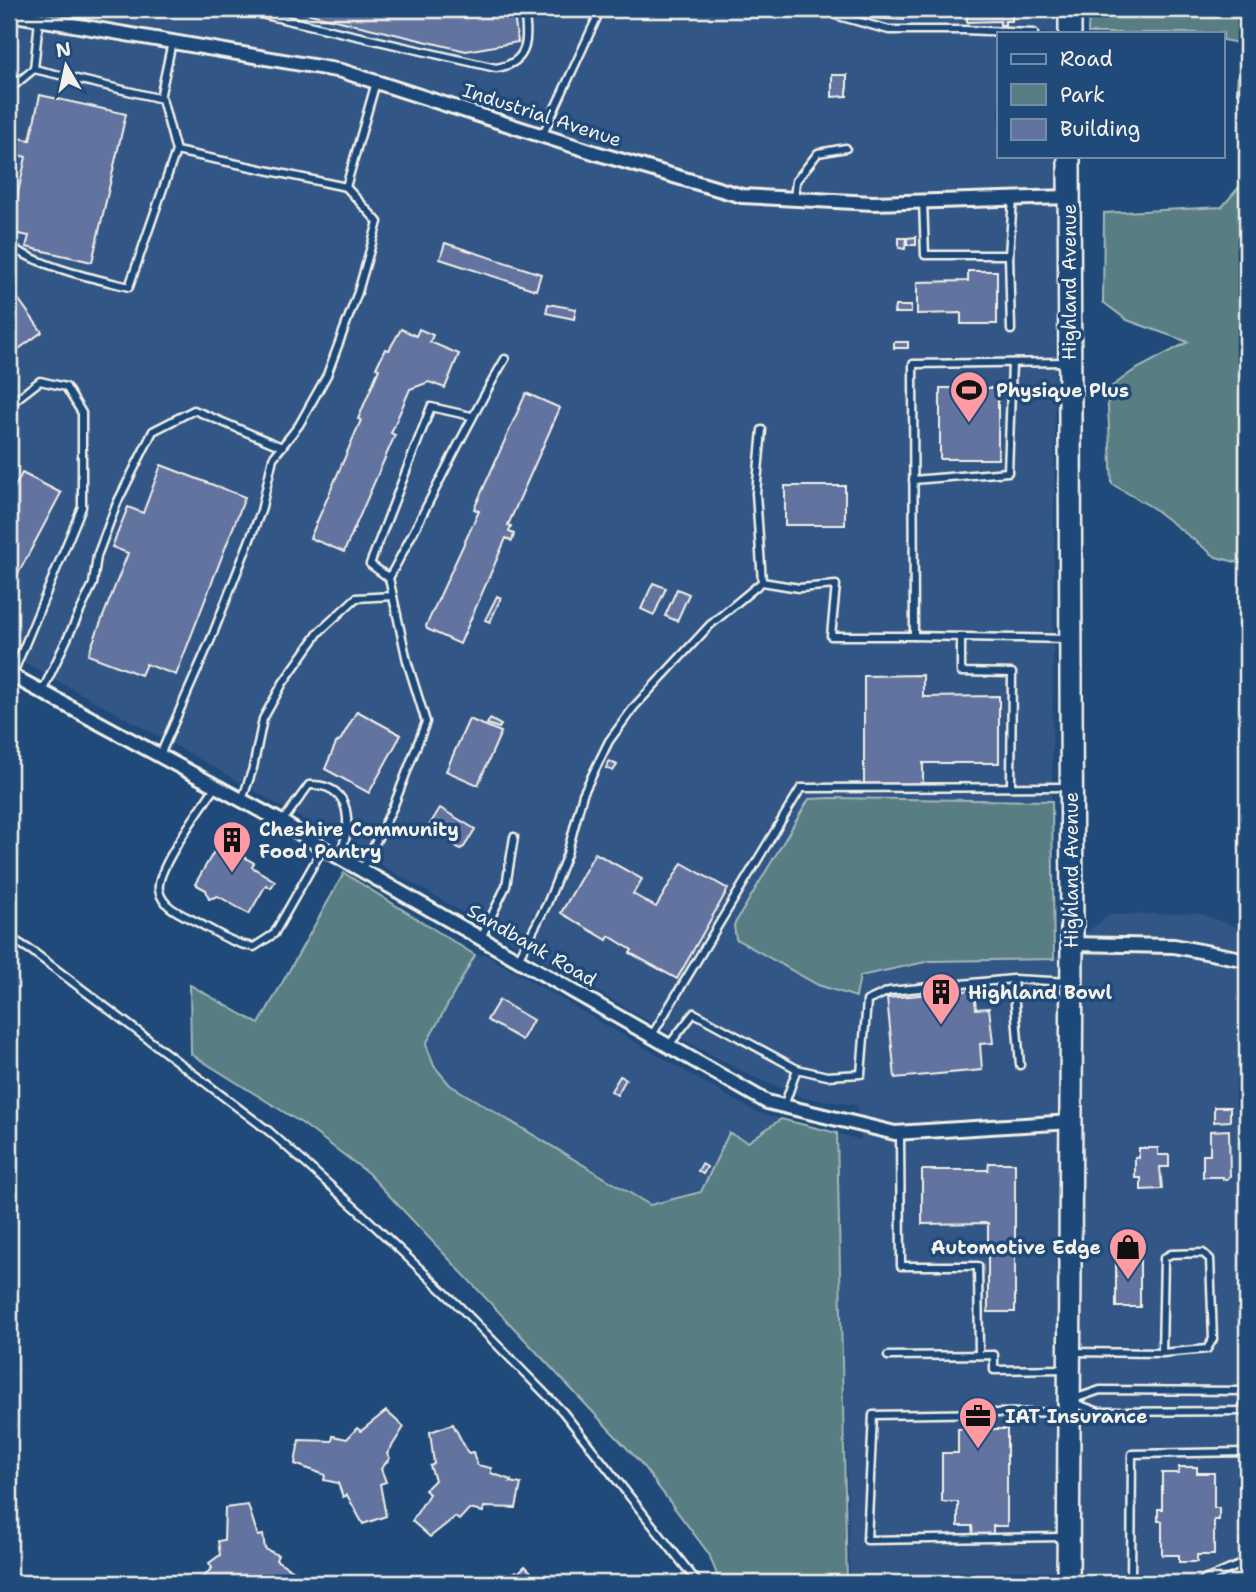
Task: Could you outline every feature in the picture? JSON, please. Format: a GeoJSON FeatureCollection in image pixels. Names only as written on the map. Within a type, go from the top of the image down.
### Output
{"type":"FeatureCollection","features":[{"type":"Feature","properties":{"kind":"highway"},"geometry":{"type":"LineString","coordinates":[[1070,9],[1070,32]]}},
{"type":"Feature","properties":{"kind":"highway","name":"Highland Avenue"},"geometry":{"type":"LineString","coordinates":[[1068,1583],[1072,982],[1069,158]]}},
{"type":"Feature","properties":{"kind":"street","name":"Industrial Avenue"},"geometry":{"type":"LineString","coordinates":[[9,14],[342,71],[742,197],[873,203],[1068,197]]}},
{"type":"Feature","properties":{"kind":"street","name":"Sandbank Road"},"geometry":{"type":"LineString","coordinates":[[10,675],[282,822],[767,1102],[900,1132],[1070,1122]]}},
{"type":"Feature","properties":{"kind":"street"},"geometry":{"type":"LineString","coordinates":[[1072,944],[1174,946],[1247,960]]}},
{"type":"Feature","properties":{"kind":"lane"},"geometry":{"type":"LineString","coordinates":[[239,9],[496,68],[509,66],[522,54],[527,32],[524,9]]}},
{"type":"Feature","properties":{"kind":"lane"},"geometry":{"type":"LineString","coordinates":[[542,136],[601,9]]}},
{"type":"Feature","properties":{"kind":"lane"},"geometry":{"type":"LineString","coordinates":[[835,15],[889,30],[1011,32]]}},
{"type":"Feature","properties":{"kind":"lane"},"geometry":{"type":"LineString","coordinates":[[9,98],[11,88],[34,69],[39,20]]}},
{"type":"Feature","properties":{"kind":"lane"},"geometry":{"type":"LineString","coordinates":[[9,246],[23,255],[76,274],[129,287],[177,151],[160,98],[172,42]]}},
{"type":"Feature","properties":{"kind":"lane"},"geometry":{"type":"LineString","coordinates":[[34,69],[160,98]]}},
{"type":"Feature","properties":{"kind":"lane"},"geometry":{"type":"LineString","coordinates":[[346,187],[376,82]]}},
{"type":"Feature","properties":{"kind":"lane"},"geometry":{"type":"LineString","coordinates":[[794,199],[796,181],[818,153],[846,148]]}},
{"type":"Feature","properties":{"kind":"lane"},"geometry":{"type":"LineString","coordinates":[[159,756],[211,639],[261,511],[273,458],[299,425],[327,375],[358,292],[378,222],[346,187],[177,151]]}},
{"type":"Feature","properties":{"kind":"lane"},"geometry":{"type":"LineString","coordinates":[[1011,330],[1009,255],[1013,199]]}},
{"type":"Feature","properties":{"kind":"lane"},"geometry":{"type":"LineString","coordinates":[[923,201],[925,255],[1009,255]]}},
{"type":"Feature","properties":{"kind":"lane"},"geometry":{"type":"LineString","coordinates":[[389,578],[420,523],[471,416],[505,359]]}},
{"type":"Feature","properties":{"kind":"lane"},"geometry":{"type":"LineString","coordinates":[[914,636],[913,364],[1069,362]]}},
{"type":"Feature","properties":{"kind":"lane"},"geometry":{"type":"LineString","coordinates":[[913,480],[1008,472],[1012,363]]}},
{"type":"Feature","properties":{"kind":"lane"},"geometry":{"type":"LineString","coordinates":[[9,405],[40,381],[66,387],[82,413],[82,507],[10,675]]}},
{"type":"Feature","properties":{"kind":"lane"},"geometry":{"type":"LineString","coordinates":[[362,870],[394,805],[426,722],[407,661],[389,578],[370,564],[431,407],[471,416]]}},
{"type":"Feature","properties":{"kind":"lane"},"geometry":{"type":"LineString","coordinates":[[42,692],[93,584],[97,556],[117,503],[153,430],[194,410],[282,446]]}},
{"type":"Feature","properties":{"kind":"lane"},"geometry":{"type":"LineString","coordinates":[[762,429],[756,494],[762,582]]}},
{"type":"Feature","properties":{"kind":"lane"},"geometry":{"type":"LineString","coordinates":[[518,959],[547,904],[567,854],[583,794],[609,741],[634,707],[710,625],[762,582],[799,588],[836,585],[831,636],[1070,639]]}},
{"type":"Feature","properties":{"kind":"lane"},"geometry":{"type":"LineString","coordinates":[[242,802],[253,768],[263,719],[283,683],[319,632],[356,598],[393,596]]}},
{"type":"Feature","properties":{"kind":"lane"},"geometry":{"type":"LineString","coordinates":[[961,637],[961,672],[1012,673],[1011,787]]}},
{"type":"Feature","properties":{"kind":"lane"},"geometry":{"type":"LineString","coordinates":[[282,822],[309,785],[323,784],[335,790],[344,801],[348,829],[339,857]]}},
{"type":"Feature","properties":{"kind":"lane"},"geometry":{"type":"LineString","coordinates":[[215,787],[163,870],[159,892],[165,903],[175,911],[236,942],[254,947],[274,934],[323,848]]}},
{"type":"Feature","properties":{"kind":"lane"},"geometry":{"type":"LineString","coordinates":[[652,1035],[801,788],[1071,787]]}},
{"type":"Feature","properties":{"kind":"lane"},"geometry":{"type":"LineString","coordinates":[[481,938],[506,886],[514,837]]}},
{"type":"Feature","properties":{"kind":"lane"},"geometry":{"type":"LineString","coordinates":[[9,937],[32,951],[270,1132],[361,1213],[461,1308],[562,1412],[698,1583]]}},
{"type":"Feature","properties":{"kind":"lane"},"geometry":{"type":"LineString","coordinates":[[1013,979],[1020,1065]]}},
{"type":"Feature","properties":{"kind":"lane"},"geometry":{"type":"LineString","coordinates":[[669,1045],[694,1013],[797,1069],[827,1076],[861,1074],[867,1001],[890,991],[1013,979],[1072,982]]}},
{"type":"Feature","properties":{"kind":"lane"},"geometry":{"type":"LineString","coordinates":[[784,1106],[797,1069]]}},
{"type":"Feature","properties":{"kind":"lane"},"geometry":{"type":"LineString","coordinates":[[900,1132],[901,1266],[978,1266],[979,1355]]}},
{"type":"Feature","properties":{"kind":"lane"},"geometry":{"type":"LineString","coordinates":[[888,1356],[994,1355],[994,1370],[1069,1360],[1163,1353],[1207,1349],[1213,1339],[1210,1259],[1203,1253],[1171,1254],[1164,1258],[1163,1353]]}},
{"type":"Feature","properties":{"kind":"lane"},"geometry":{"type":"LineString","coordinates":[[1069,1406],[1100,1390],[1247,1391],[1247,1418]]}},
{"type":"Feature","properties":{"kind":"lane"},"geometry":{"type":"LineString","coordinates":[[1068,1537],[867,1540],[873,1415],[1069,1406],[1099,1412],[1245,1411]]}},
{"type":"Feature","properties":{"kind":"lane"},"geometry":{"type":"LineString","coordinates":[[1198,1583],[1244,1563],[1247,1429]]}},
{"type":"Feature","properties":{"kind":"lane"},"geometry":{"type":"LineString","coordinates":[[1131,1583],[1132,1454],[1247,1451]]}},
{"type":"Feature","properties":{"kind":"shaded area"},"geometry":{"type":"Polygon","coordinates":[[[9,9],[1059,9],[1059,32],[997,32],[997,158],[1057,158],[1052,801],[1054,958],[1109,915],[1198,913],[1247,931],[1247,1583],[850,1583],[837,1133],[861,1140],[857,1105],[804,1098],[751,1076],[657,1026],[203,761],[9,654],[9,9]]]}},
{"type":"Feature","properties":{"kind":"shaded area"},"geometry":{"type":"Polygon","coordinates":[[[484,954],[754,1111],[781,1119],[748,1143],[729,1133],[701,1192],[651,1205],[450,1085],[434,1066],[426,1044],[475,955],[484,954]]]}},
{"type":"Feature","properties":{"kind":"green space"},"geometry":{"type":"Polygon","coordinates":[[[1089,9],[1247,14],[1247,45],[1224,40],[1224,32],[1088,32],[1089,9]]]}},
{"type":"Feature","properties":{"kind":"green space"},"geometry":{"type":"Polygon","coordinates":[[[1247,185],[1247,565],[1216,557],[1153,508],[1112,484],[1107,390],[1133,371],[1188,342],[1127,320],[1103,302],[1104,213],[1222,207],[1240,186],[1247,185]]]}},
{"type":"Feature","properties":{"kind":"green space"},"geometry":{"type":"Polygon","coordinates":[[[809,799],[1052,801],[1054,959],[930,961],[860,976],[856,997],[818,985],[736,939],[734,925],[809,799]]]}},
{"type":"Feature","properties":{"kind":"green space"},"geometry":{"type":"Polygon","coordinates":[[[344,873],[475,955],[426,1044],[434,1066],[450,1085],[650,1205],[701,1192],[729,1133],[748,1142],[781,1119],[837,1133],[847,1583],[720,1583],[709,1554],[639,1461],[368,1173],[303,1124],[191,1054],[190,985],[259,1024],[344,873]]]}},
{"type":"Feature","properties":{"kind":"building"},"geometry":{"type":"Polygon","coordinates":[[[289,9],[513,9],[518,42],[466,51],[289,9]]]}},
{"type":"Feature","properties":{"kind":"building"},"geometry":{"type":"Polygon","coordinates":[[[870,9],[905,9],[904,20],[870,18],[870,9]]]}},
{"type":"Feature","properties":{"kind":"building"},"geometry":{"type":"Polygon","coordinates":[[[967,9],[1015,10],[1012,10],[1012,21],[1005,21],[1005,25],[1000,25],[1000,21],[967,22],[967,9]]]}},
{"type":"Feature","properties":{"kind":"building"},"geometry":{"type":"Polygon","coordinates":[[[832,75],[847,75],[847,96],[832,97],[832,75]]]}},
{"type":"Feature","properties":{"kind":"building"},"geometry":{"type":"Polygon","coordinates":[[[1238,77],[1247,77],[1247,93],[1237,93],[1238,77]]]}},
{"type":"Feature","properties":{"kind":"building"},"geometry":{"type":"Polygon","coordinates":[[[40,95],[126,114],[92,262],[26,247],[29,236],[9,232],[26,157],[14,154],[18,138],[30,140],[40,95]]]}},
{"type":"Feature","properties":{"kind":"building"},"geometry":{"type":"Polygon","coordinates":[[[916,237],[916,245],[907,245],[907,238],[916,237]]]}},
{"type":"Feature","properties":{"kind":"building"},"geometry":{"type":"Polygon","coordinates":[[[899,238],[906,238],[905,249],[899,248],[899,238]]]}},
{"type":"Feature","properties":{"kind":"building"},"geometry":{"type":"Polygon","coordinates":[[[445,243],[541,274],[536,290],[440,259],[445,243]]]}},
{"type":"Feature","properties":{"kind":"building"},"geometry":{"type":"Polygon","coordinates":[[[968,271],[997,271],[997,324],[961,324],[961,313],[917,314],[917,282],[968,281],[968,271]]]}},
{"type":"Feature","properties":{"kind":"building"},"geometry":{"type":"Polygon","coordinates":[[[17,297],[42,332],[9,356],[9,303],[17,297]]]}},
{"type":"Feature","properties":{"kind":"building"},"geometry":{"type":"Polygon","coordinates":[[[548,304],[576,309],[574,319],[546,313],[548,304]]]}},
{"type":"Feature","properties":{"kind":"building"},"geometry":{"type":"Polygon","coordinates":[[[895,306],[911,306],[911,313],[894,313],[895,306]]]}},
{"type":"Feature","properties":{"kind":"building"},"geometry":{"type":"Polygon","coordinates":[[[401,329],[416,336],[419,329],[433,335],[430,342],[459,354],[445,388],[429,382],[410,389],[391,433],[395,435],[344,552],[310,538],[361,420],[358,419],[379,369],[376,368],[385,349],[389,350],[401,329]]]}},
{"type":"Feature","properties":{"kind":"building"},"geometry":{"type":"Polygon","coordinates":[[[894,342],[908,342],[908,348],[894,348],[894,342]]]}},
{"type":"Feature","properties":{"kind":"building","name":"Physique Plus"},"geometry":{"type":"Polygon","coordinates":[[[940,388],[998,388],[998,459],[940,459],[940,388]]]}},
{"type":"Feature","properties":{"kind":"building"},"geometry":{"type":"Polygon","coordinates":[[[526,393],[560,408],[508,525],[511,526],[509,532],[514,534],[512,541],[506,538],[460,644],[427,629],[426,626],[479,511],[474,509],[526,393]]]}},
{"type":"Feature","properties":{"kind":"building"},"geometry":{"type":"Polygon","coordinates":[[[161,465],[245,497],[176,675],[146,664],[141,675],[88,655],[128,553],[112,547],[128,507],[143,513],[161,465]]]}},
{"type":"Feature","properties":{"kind":"building"},"geometry":{"type":"Polygon","coordinates":[[[22,473],[61,493],[9,587],[9,498],[22,473]]]}},
{"type":"Feature","properties":{"kind":"building"},"geometry":{"type":"Polygon","coordinates":[[[785,486],[845,486],[845,525],[785,525],[785,486]]]}},
{"type":"Feature","properties":{"kind":"building"},"geometry":{"type":"Polygon","coordinates":[[[653,583],[666,588],[654,615],[641,609],[653,583]]]}},
{"type":"Feature","properties":{"kind":"building"},"geometry":{"type":"Polygon","coordinates":[[[677,589],[689,594],[677,621],[665,616],[677,589]]]}},
{"type":"Feature","properties":{"kind":"building"},"geometry":{"type":"Polygon","coordinates":[[[497,596],[501,598],[490,622],[485,620],[497,596]]]}},
{"type":"Feature","properties":{"kind":"building"},"geometry":{"type":"Polygon","coordinates":[[[923,675],[923,697],[999,696],[999,763],[923,763],[923,785],[864,785],[864,676],[923,675]]]}},
{"type":"Feature","properties":{"kind":"building"},"geometry":{"type":"Polygon","coordinates":[[[357,711],[401,735],[369,793],[325,769],[336,743],[357,711]]]}},
{"type":"Feature","properties":{"kind":"building"},"geometry":{"type":"Polygon","coordinates":[[[469,719],[501,732],[478,785],[446,771],[469,719]]]}},
{"type":"Feature","properties":{"kind":"building"},"geometry":{"type":"Polygon","coordinates":[[[490,719],[501,725],[499,728],[487,724],[490,719]]]}},
{"type":"Feature","properties":{"kind":"building"},"geometry":{"type":"Polygon","coordinates":[[[609,761],[617,765],[613,771],[606,768],[609,761]]]}},
{"type":"Feature","properties":{"kind":"building"},"geometry":{"type":"Polygon","coordinates":[[[440,808],[475,829],[464,847],[460,849],[429,826],[440,808]]]}},
{"type":"Feature","properties":{"kind":"building","name":"Cheshire Community Food Pantry"},"geometry":{"type":"Polygon","coordinates":[[[226,847],[254,863],[252,867],[275,881],[271,888],[266,885],[249,914],[218,896],[209,899],[206,890],[195,884],[216,848],[223,851],[226,847]]]}},
{"type":"Feature","properties":{"kind":"building"},"geometry":{"type":"Polygon","coordinates":[[[595,853],[642,879],[633,894],[656,907],[682,863],[728,889],[677,979],[630,953],[632,950],[609,936],[607,940],[561,913],[595,853]]]}},
{"type":"Feature","properties":{"kind":"building","name":"Highland Bowl"},"geometry":{"type":"Polygon","coordinates":[[[974,990],[976,1009],[989,1008],[993,1043],[980,1044],[982,1070],[895,1078],[887,998],[974,990]]]}},
{"type":"Feature","properties":{"kind":"building"},"geometry":{"type":"Polygon","coordinates":[[[499,1000],[533,1020],[522,1040],[487,1020],[499,1000]]]}},
{"type":"Feature","properties":{"kind":"building"},"geometry":{"type":"Polygon","coordinates":[[[620,1076],[626,1079],[617,1095],[611,1091],[620,1076]]]}},
{"type":"Feature","properties":{"kind":"building"},"geometry":{"type":"Polygon","coordinates":[[[1214,1107],[1230,1107],[1230,1121],[1214,1122],[1214,1107]]]}},
{"type":"Feature","properties":{"kind":"building"},"geometry":{"type":"Polygon","coordinates":[[[1229,1130],[1230,1176],[1227,1179],[1203,1177],[1203,1155],[1210,1155],[1210,1131],[1229,1130]]]}},
{"type":"Feature","properties":{"kind":"building"},"geometry":{"type":"Polygon","coordinates":[[[1139,1148],[1158,1148],[1158,1155],[1169,1155],[1169,1167],[1160,1167],[1162,1189],[1141,1190],[1141,1178],[1135,1178],[1135,1158],[1139,1158],[1139,1148]]]}},
{"type":"Feature","properties":{"kind":"building"},"geometry":{"type":"Polygon","coordinates":[[[989,1163],[1015,1163],[1015,1312],[988,1312],[988,1223],[922,1224],[922,1170],[988,1170],[989,1163]]]}},
{"type":"Feature","properties":{"kind":"building"},"geometry":{"type":"Polygon","coordinates":[[[702,1164],[707,1167],[703,1174],[698,1171],[702,1164]]]}},
{"type":"Feature","properties":{"kind":"building"},"geometry":{"type":"Polygon","coordinates":[[[1128,1244],[1137,1244],[1136,1250],[1128,1250],[1128,1244]]]}},
{"type":"Feature","properties":{"kind":"building","name":"Automotive Edge"},"geometry":{"type":"Polygon","coordinates":[[[1116,1254],[1140,1254],[1140,1307],[1116,1307],[1116,1254]]]}},
{"type":"Feature","properties":{"kind":"building"},"geometry":{"type":"Polygon","coordinates":[[[386,1411],[404,1427],[387,1454],[390,1458],[381,1469],[386,1482],[380,1484],[386,1516],[363,1524],[347,1495],[343,1497],[338,1483],[324,1480],[325,1475],[295,1464],[299,1440],[332,1441],[333,1436],[347,1439],[357,1428],[361,1431],[386,1411]]]}},
{"type":"Feature","properties":{"kind":"building"},"geometry":{"type":"Polygon","coordinates":[[[453,1424],[468,1453],[473,1452],[477,1465],[491,1468],[491,1473],[521,1484],[516,1508],[484,1507],[483,1512],[469,1509],[459,1520],[455,1517],[430,1537],[412,1521],[429,1494],[425,1490],[435,1480],[430,1466],[434,1464],[430,1432],[453,1424]]]}},
{"type":"Feature","properties":{"kind":"building"},"geometry":{"type":"Polygon","coordinates":[[[958,1429],[1007,1429],[1007,1526],[993,1526],[993,1536],[973,1536],[972,1526],[958,1526],[958,1502],[942,1502],[942,1453],[958,1453],[958,1429]]]}},
{"type":"Feature","properties":{"kind":"building"},"geometry":{"type":"Polygon","coordinates":[[[1179,1467],[1197,1467],[1197,1473],[1214,1473],[1214,1508],[1219,1508],[1219,1520],[1214,1520],[1214,1555],[1197,1555],[1197,1562],[1179,1562],[1179,1555],[1162,1555],[1162,1521],[1158,1521],[1158,1509],[1162,1509],[1162,1473],[1179,1473],[1179,1467]]]}},
{"type":"Feature","properties":{"kind":"building"},"geometry":{"type":"Polygon","coordinates":[[[248,1505],[258,1536],[263,1535],[265,1549],[278,1555],[276,1560],[304,1577],[301,1583],[197,1583],[212,1568],[209,1563],[220,1555],[218,1541],[224,1540],[225,1508],[248,1505]]]}},
{"type":"Feature","properties":{"kind":"building"},"geometry":{"type":"Polygon","coordinates":[[[525,1566],[542,1583],[501,1583],[516,1571],[518,1573],[525,1566]]]}},
{"type":"Feature","properties":{"kind":"place","name":"Physique Plus"},"geometry":{"type":"Point","coordinates":[969,424]}},
{"type":"Feature","properties":{"kind":"place","name":"Cheshire Community Food Pantry"},"geometry":{"type":"Point","coordinates":[232,874]}},
{"type":"Feature","properties":{"kind":"place","name":"Highland Bowl"},"geometry":{"type":"Point","coordinates":[941,1026]}},
{"type":"Feature","properties":{"kind":"place","name":"Automotive Edge"},"geometry":{"type":"Point","coordinates":[1128,1281]}},
{"type":"Feature","properties":{"kind":"place","name":"IAT Insurance"},"geometry":{"type":"Point","coordinates":[978,1450]}}]}
